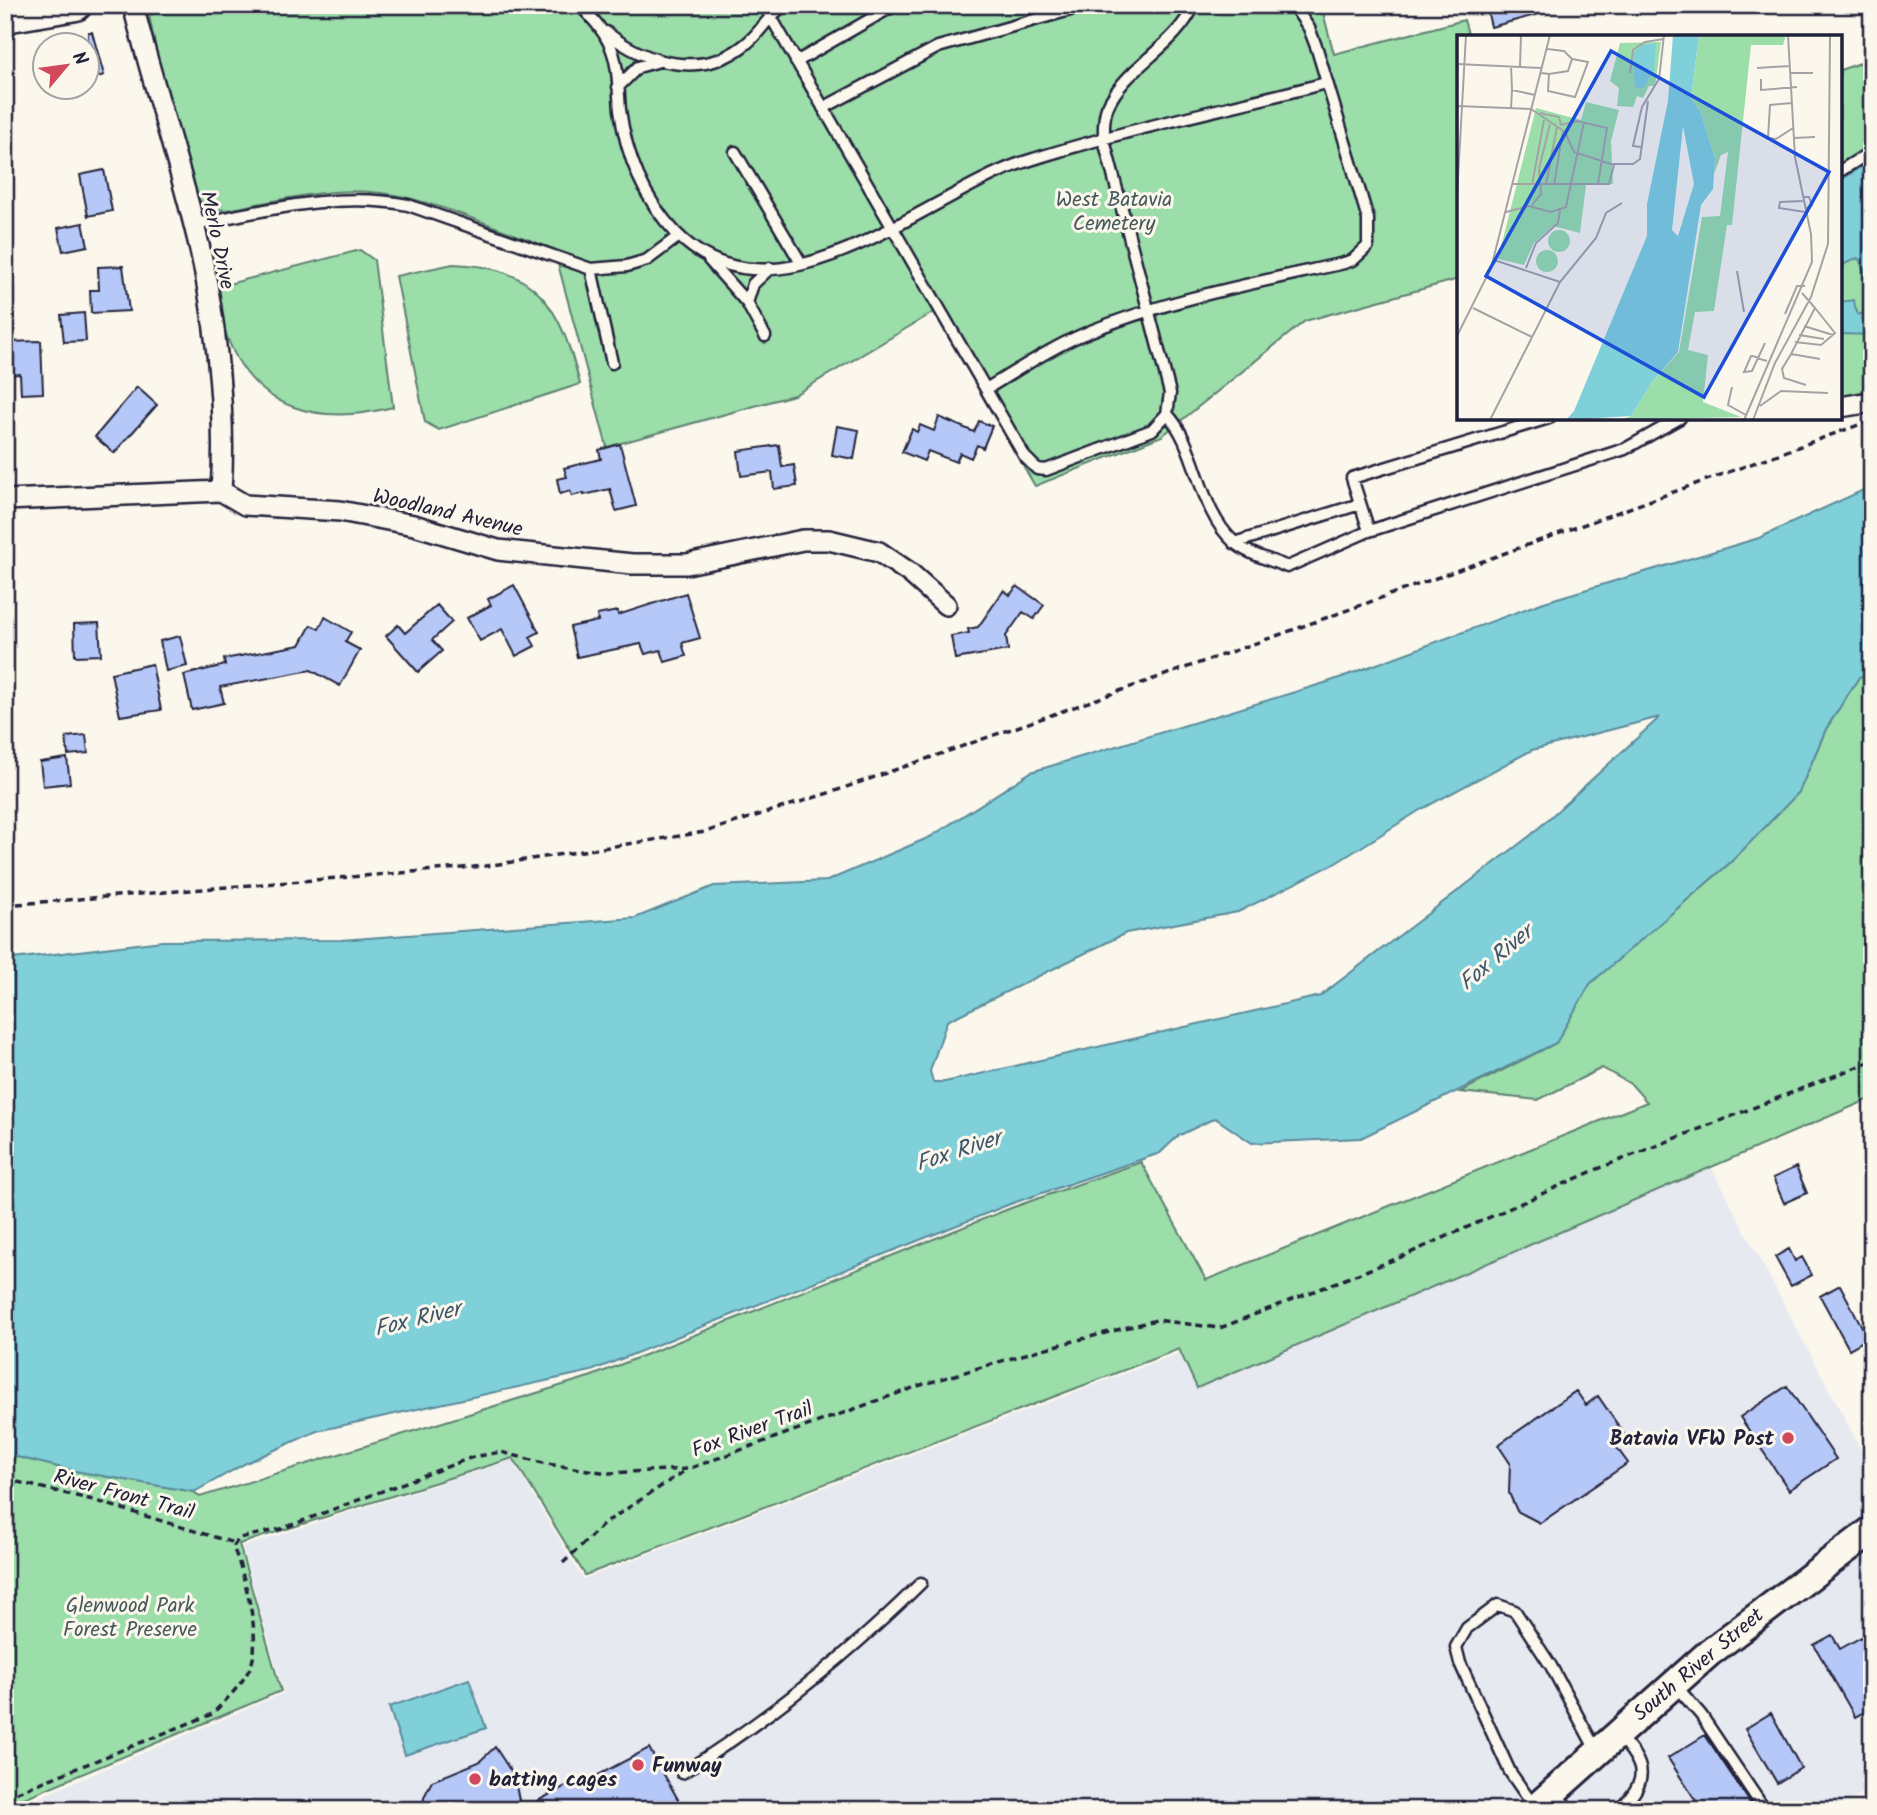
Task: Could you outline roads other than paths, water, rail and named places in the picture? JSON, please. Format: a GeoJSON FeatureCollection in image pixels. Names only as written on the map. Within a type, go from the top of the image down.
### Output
{"type":"FeatureCollection","features":[{"type":"Feature","properties":{"kind":"main road"},"geometry":{"type":"LineString","coordinates":[[5,17],[76,5]]}},
{"type":"Feature","properties":{"kind":"main road","name":"South River Street"},"geometry":{"type":"LineString","coordinates":[[1548,1805],[1597,1752],[1673,1683],[1760,1612],[1872,1530]]}},
{"type":"Feature","properties":{"kind":"street","name":"Merlo Drive"},"geometry":{"type":"LineString","coordinates":[[133,5],[194,224],[216,355],[224,461],[221,491]]}},
{"type":"Feature","properties":{"kind":"street"},"geometry":{"type":"LineString","coordinates":[[1842,407],[1872,402]]}},
{"type":"Feature","properties":{"kind":"street","name":"Woodland Avenue"},"geometry":{"type":"LineString","coordinates":[[5,500],[221,491],[245,505],[340,511],[414,525],[498,550],[632,564],[687,564],[803,540],[829,540],[879,552],[946,605]]}},
{"type":"Feature","properties":{"kind":"lane"},"geometry":{"type":"LineString","coordinates":[[580,5],[599,26],[628,48],[656,62]]}},
{"type":"Feature","properties":{"kind":"lane"},"geometry":{"type":"LineString","coordinates":[[618,87],[638,67],[656,62],[701,64],[718,59],[745,45],[766,10],[785,5]]}},
{"type":"Feature","properties":{"kind":"lane"},"geometry":{"type":"LineString","coordinates":[[796,62],[895,5]]}},
{"type":"Feature","properties":{"kind":"lane"},"geometry":{"type":"LineString","coordinates":[[823,107],[938,47],[1088,5]]}},
{"type":"Feature","properties":{"kind":"lane"},"geometry":{"type":"LineString","coordinates":[[766,10],[1025,457],[1037,469],[1054,468],[1152,430],[1167,414],[1170,393],[1104,140],[1104,119],[1112,99],[1175,36],[1194,5]]}},
{"type":"Feature","properties":{"kind":"lane"},"geometry":{"type":"LineString","coordinates":[[986,389],[1076,337],[1148,310],[1343,263],[1353,260],[1368,246],[1368,219],[1309,28],[1293,5]]}},
{"type":"Feature","properties":{"kind":"lane"},"geometry":{"type":"LineString","coordinates":[[599,26],[614,57],[625,137],[636,172],[654,206],[678,236],[701,252],[724,263],[769,268],[801,263],[854,249],[1005,169],[1104,140],[1326,83]]}},
{"type":"Feature","properties":{"kind":"lane"},"geometry":{"type":"LineString","coordinates":[[1842,170],[1872,151]]}},
{"type":"Feature","properties":{"kind":"lane"},"geometry":{"type":"LineString","coordinates":[[735,152],[801,263]]}},
{"type":"Feature","properties":{"kind":"lane"},"geometry":{"type":"LineString","coordinates":[[194,224],[323,201],[385,200],[408,205],[592,269],[627,266],[648,260],[678,236]]}},
{"type":"Feature","properties":{"kind":"lane"},"geometry":{"type":"LineString","coordinates":[[701,252],[747,303],[765,336]]}},
{"type":"Feature","properties":{"kind":"lane"},"geometry":{"type":"LineString","coordinates":[[747,303],[753,284],[769,268]]}},
{"type":"Feature","properties":{"kind":"lane"},"geometry":{"type":"LineString","coordinates":[[592,269],[612,363]]}},
{"type":"Feature","properties":{"kind":"lane"},"geometry":{"type":"LineString","coordinates":[[1167,414],[1178,425],[1206,500],[1234,542],[1287,567],[1369,531],[1625,449],[1676,420]]}},
{"type":"Feature","properties":{"kind":"lane"},"geometry":{"type":"LineString","coordinates":[[1369,531],[1352,478],[1542,420]]}},
{"type":"Feature","properties":{"kind":"lane"},"geometry":{"type":"LineString","coordinates":[[1234,542],[1360,504]]}},
{"type":"Feature","properties":{"kind":"lane"},"geometry":{"type":"LineString","coordinates":[[682,1773],[780,1707],[870,1634],[921,1583]]}},
{"type":"Feature","properties":{"kind":"lane"},"geometry":{"type":"LineString","coordinates":[[1548,1805],[1510,1772],[1460,1663],[1456,1647],[1466,1628],[1498,1605],[1508,1606],[1515,1611],[1551,1666],[1597,1752]]}},
{"type":"Feature","properties":{"kind":"lane"},"geometry":{"type":"LineString","coordinates":[[1673,1683],[1701,1714],[1762,1806]]}},
{"type":"Feature","properties":{"kind":"lane"},"geometry":{"type":"LineString","coordinates":[[1617,1733],[1633,1753],[1643,1776],[1641,1784],[1619,1810]]}},
{"type":"Feature","properties":{"kind":"water"},"geometry":{"type":"Polygon","coordinates":[[[1872,159],[1872,302],[1858,258],[1844,264],[1842,273],[1842,180],[1872,159]]]}},
{"type":"Feature","properties":{"kind":"water"},"geometry":{"type":"Polygon","coordinates":[[[1853,300],[1858,315],[1872,310],[1872,335],[1842,334],[1842,302],[1853,300]]]}},
{"type":"Feature","properties":{"kind":"water","name":"Fox River"},"geometry":{"type":"Polygon","coordinates":[[[1872,486],[1872,672],[1859,677],[1826,729],[1799,792],[1731,862],[1590,984],[1556,1043],[1361,1138],[1252,1143],[1215,1118],[1178,1136],[1160,1153],[1010,1204],[591,1371],[317,1431],[248,1462],[194,1492],[75,1471],[5,1454],[5,960],[162,941],[341,940],[635,918],[714,886],[827,881],[930,837],[1031,772],[1331,681],[1544,602],[1759,538],[1872,486]],[[1660,717],[1532,750],[1420,810],[1336,863],[1238,912],[1126,933],[947,1021],[930,1071],[933,1082],[945,1082],[1320,996],[1531,835],[1660,717]]]}},
{"type":"Feature","properties":{"kind":"water"},"geometry":{"type":"Polygon","coordinates":[[[469,1679],[486,1728],[405,1755],[389,1707],[469,1679]]]}},
{"type":"Feature","properties":{"kind":"place","name":"Batavia VFW Post"},"geometry":{"type":"Point","coordinates":[1788,1438]}},
{"type":"Feature","properties":{"kind":"place","name":"Funway"},"geometry":{"type":"Point","coordinates":[638,1765]}},
{"type":"Feature","properties":{"kind":"place","name":"batting cages"},"geometry":{"type":"Point","coordinates":[475,1779]}},
{"type":"Feature","properties":{"kind":"park label","name":"West Batavia Cemetery"},"geometry":{"type":"Point","coordinates":[1114,211]}},
{"type":"Feature","properties":{"kind":"park label","name":"Glenwood Park Forest Preserve"},"geometry":{"type":"Point","coordinates":[130,1617]}}]}
